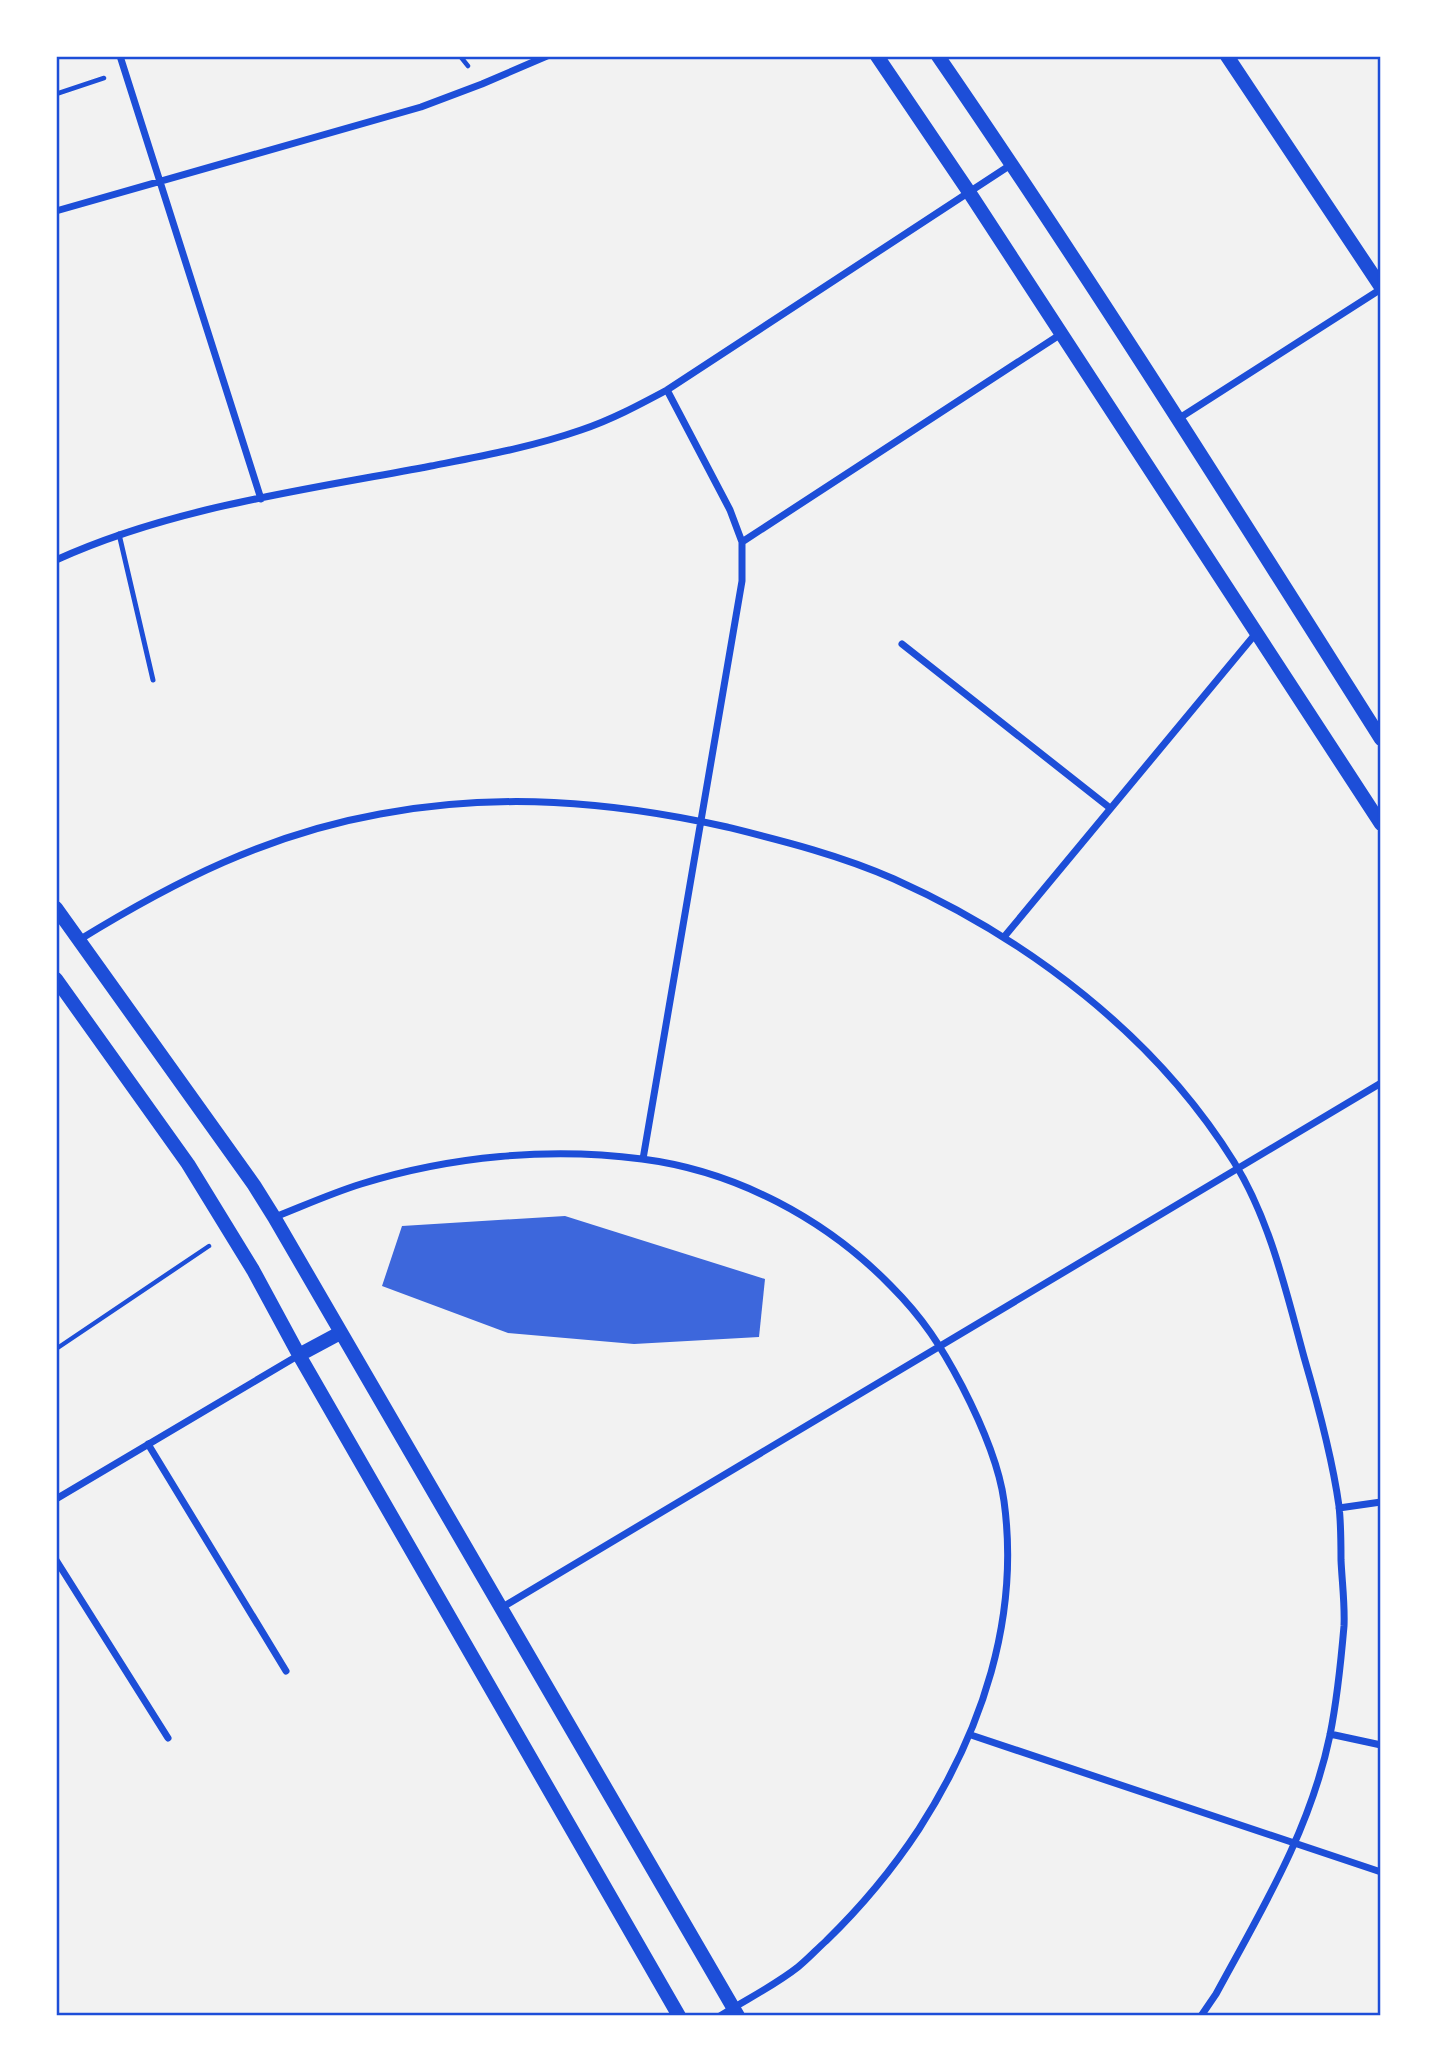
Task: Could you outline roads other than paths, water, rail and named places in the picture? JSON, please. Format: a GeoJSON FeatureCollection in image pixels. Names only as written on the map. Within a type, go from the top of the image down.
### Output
{"type":"FeatureCollection","features":[{"type":"Feature","properties":{"kind":"main road"},"geometry":{"type":"LineString","coordinates":[[877,56],[969,192],[1381,824]]}},
{"type":"Feature","properties":{"kind":"main road"},"geometry":{"type":"LineString","coordinates":[[939,56],[1178,419],[1381,739]]}},
{"type":"Feature","properties":{"kind":"main road"},"geometry":{"type":"LineString","coordinates":[[1227,56],[1381,288]]}},
{"type":"Feature","properties":{"kind":"main road"},"geometry":{"type":"LineString","coordinates":[[56,908],[254,1185],[274,1217],[736,2012]]}},
{"type":"Feature","properties":{"kind":"main road"},"geometry":{"type":"LineString","coordinates":[[56,979],[188,1164],[230,1231],[678,2016]]}},
{"type":"Feature","properties":{"kind":"main road"},"geometry":{"type":"LineString","coordinates":[[299,1355],[340,1333]]}},
{"type":"Feature","properties":{"kind":"street"},"geometry":{"type":"LineString","coordinates":[[120,56],[261,499]]}},
{"type":"Feature","properties":{"kind":"street"},"geometry":{"type":"LineString","coordinates":[[56,211],[421,107],[547,56]]}},
{"type":"Feature","properties":{"kind":"street"},"geometry":{"type":"LineString","coordinates":[[56,560],[119,534],[261,499],[543,443],[623,413],[667,390],[1012,164]]}},
{"type":"Feature","properties":{"kind":"street"},"geometry":{"type":"LineString","coordinates":[[1178,419],[1381,288]]}},
{"type":"Feature","properties":{"kind":"street"},"geometry":{"type":"LineString","coordinates":[[742,542],[1061,334]]}},
{"type":"Feature","properties":{"kind":"street"},"geometry":{"type":"LineString","coordinates":[[643,1159],[742,581],[742,542],[730,510],[667,390]]}},
{"type":"Feature","properties":{"kind":"street"},"geometry":{"type":"LineString","coordinates":[[1004,937],[1257,632]]}},
{"type":"Feature","properties":{"kind":"street"},"geometry":{"type":"LineString","coordinates":[[902,644],[1111,808]]}},
{"type":"Feature","properties":{"kind":"street"},"geometry":{"type":"LineString","coordinates":[[79,940],[148,897],[222,861],[298,833],[378,814],[459,803],[541,800],[622,807],[701,821],[828,854],[889,877],[947,904],[1004,937],[1059,976],[1112,1019],[1204,1116],[1238,1168],[1264,1225],[1283,1281],[1315,1393],[1339,1508],[1344,1623],[1330,1734],[1315,1791],[1297,1843],[1201,2016]]}},
{"type":"Feature","properties":{"kind":"street"},"geometry":{"type":"LineString","coordinates":[[501,1608],[1381,1083]]}},
{"type":"Feature","properties":{"kind":"street"},"geometry":{"type":"LineString","coordinates":[[274,1217],[360,1184],[450,1162],[542,1154],[643,1159],[686,1168],[737,1184],[785,1206],[831,1233],[872,1266],[909,1304],[941,1346],[981,1424],[1004,1499],[1008,1579],[997,1658],[971,1735],[938,1799],[898,1861],[851,1916],[798,1967],[736,2012],[720,2016]]}},
{"type":"Feature","properties":{"kind":"street"},"geometry":{"type":"LineString","coordinates":[[56,1499],[299,1355]]}},
{"type":"Feature","properties":{"kind":"street"},"geometry":{"type":"LineString","coordinates":[[148,1444],[286,1671]]}},
{"type":"Feature","properties":{"kind":"street"},"geometry":{"type":"LineString","coordinates":[[1339,1508],[1381,1502]]}},
{"type":"Feature","properties":{"kind":"street"},"geometry":{"type":"LineString","coordinates":[[56,1560],[168,1738]]}},
{"type":"Feature","properties":{"kind":"street"},"geometry":{"type":"LineString","coordinates":[[1330,1734],[1381,1745]]}},
{"type":"Feature","properties":{"kind":"street"},"geometry":{"type":"LineString","coordinates":[[971,1735],[1381,1872]]}},
{"type":"Feature","properties":{"kind":"lane"},"geometry":{"type":"LineString","coordinates":[[119,534],[153,680]]}}]}
